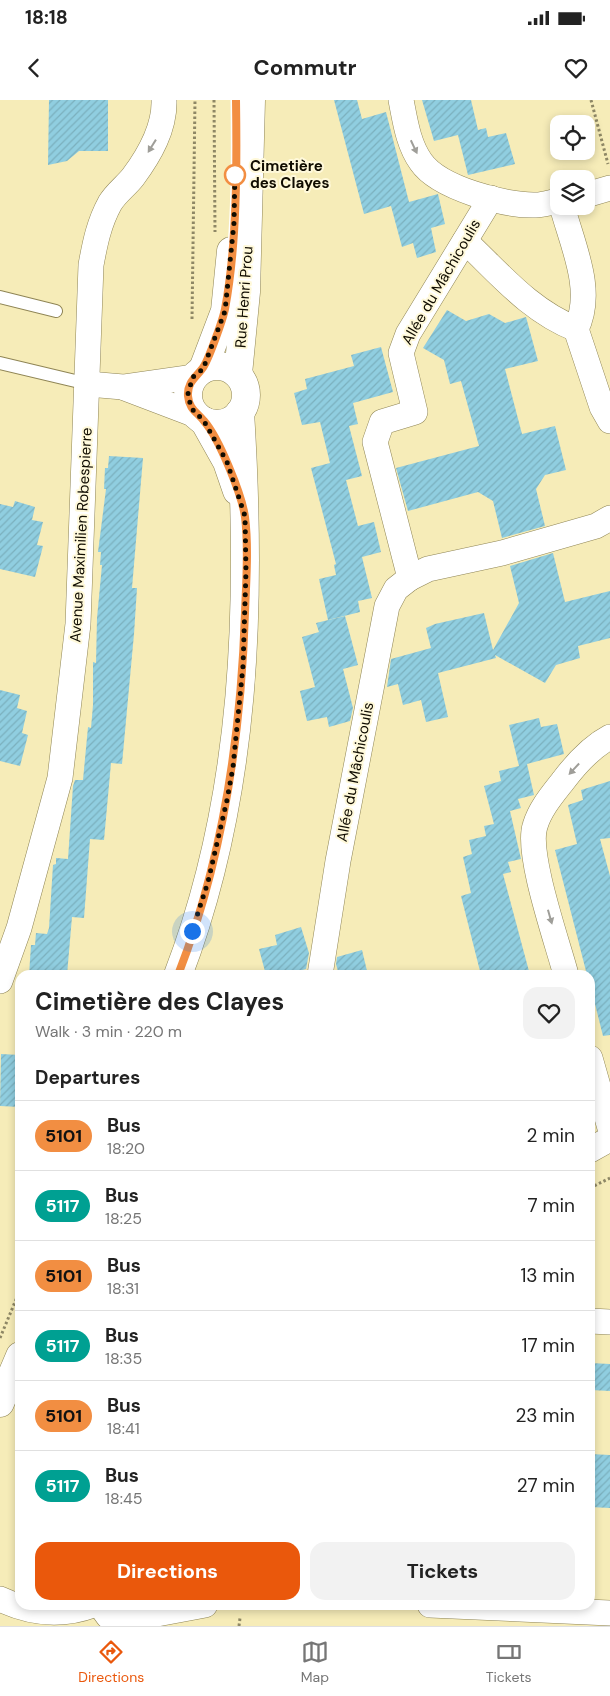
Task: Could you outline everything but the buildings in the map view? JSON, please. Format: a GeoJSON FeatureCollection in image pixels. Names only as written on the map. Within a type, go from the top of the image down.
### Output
{"type":"FeatureCollection","features":[{"type":"Feature","properties":{"kind":"street","name":"Avenue Maximilien Robespierre"},"geometry":{"type":"LineString","coordinates":[[0,981],[9,924],[60,778],[78,624],[91,265],[97,233],[111,202],[133,177],[157,138],[165,112],[164,100]]}},
{"type":"Feature","properties":{"kind":"street","name":"Rue Henri Prou"},"geometry":{"type":"LineString","coordinates":[[198,373],[225,311],[234,223],[236,100]]}},
{"type":"Feature","properties":{"kind":"street","name":"Rue Henri Prou"},"geometry":{"type":"LineString","coordinates":[[238,374],[246,292],[250,100]]}},
{"type":"Feature","properties":{"kind":"street"},"geometry":{"type":"LineString","coordinates":[[401,100],[410,139],[421,162],[440,178],[509,203],[536,205],[550,203]]}},
{"type":"Feature","properties":{"kind":"street"},"geometry":{"type":"LineString","coordinates":[[595,192],[610,188]]}},
{"type":"Feature","properties":{"kind":"street","name":"Allée du Mâchicoulis"},"geometry":{"type":"LineString","coordinates":[[410,578],[374,442],[382,422],[415,412],[401,353],[408,334],[491,198]]}},
{"type":"Feature","properties":{"kind":"street"},"geometry":{"type":"LineString","coordinates":[[564,215],[582,280],[581,318],[576,329],[602,407],[610,420]]}},
{"type":"Feature","properties":{"kind":"street"},"geometry":{"type":"LineString","coordinates":[[465,241],[534,307],[553,320],[576,329]]}},
{"type":"Feature","properties":{"kind":"street"},"geometry":{"type":"LineString","coordinates":[[88,384],[123,387],[198,373],[221,366],[238,374],[246,388],[244,405],[240,412],[224,423],[214,424],[123,387]]}},
{"type":"Feature","properties":{"kind":"street"},"geometry":{"type":"LineString","coordinates":[[198,373],[188,393],[191,408],[200,418],[227,462],[245,516]]}},
{"type":"Feature","properties":{"kind":"street"},"geometry":{"type":"LineString","coordinates":[[180,970],[208,882],[233,767],[243,666],[246,571],[240,412]]}},
{"type":"Feature","properties":{"kind":"street","name":"Allée du Mâchicoulis"},"geometry":{"type":"LineString","coordinates":[[321,970],[338,861],[387,606],[396,589],[410,578],[428,569],[502,554],[596,526],[610,518]]}},
{"type":"Feature","properties":{"kind":"street"},"geometry":{"type":"LineString","coordinates":[[565,970],[540,884],[533,845],[534,827],[543,807],[566,776],[591,750],[610,737]]}},
{"type":"Feature","properties":{"kind":"street"},"geometry":{"type":"LineString","coordinates":[[595,1076],[610,1128]]}},
{"type":"Feature","properties":{"kind":"street"},"geometry":{"type":"LineString","coordinates":[[595,1147],[610,1139]]}},
{"type":"Feature","properties":{"kind":"street"},"geometry":{"type":"LineString","coordinates":[[595,1321],[610,1322]]}},
{"type":"Feature","properties":{"kind":"street"},"geometry":{"type":"LineString","coordinates":[[0,1403],[15,1368]]}},
{"type":"Feature","properties":{"kind":"street"},"geometry":{"type":"LineString","coordinates":[[0,1599],[15,1606]]}},
{"type":"Feature","properties":{"kind":"street"},"geometry":{"type":"LineString","coordinates":[[34,1610],[50,1613],[79,1610]]}},
{"type":"Feature","properties":{"kind":"street"},"geometry":{"type":"LineString","coordinates":[[104,1610],[108,1616],[119,1621],[178,1610]]}},
{"type":"Feature","properties":{"kind":"street"},"geometry":{"type":"LineString","coordinates":[[452,1610],[466,1613],[610,1613]]}},
{"type":"Feature","properties":{"kind":"lane"},"geometry":{"type":"LineString","coordinates":[[0,297],[56,310]]}},
{"type":"Feature","properties":{"kind":"lane"},"geometry":{"type":"LineString","coordinates":[[0,363],[88,384]]}},
{"type":"Feature","properties":{"kind":"path"},"geometry":{"type":"LineString","coordinates":[[195,100],[192,319],[199,304]]}},
{"type":"Feature","properties":{"kind":"path"},"geometry":{"type":"LineString","coordinates":[[214,100],[215,234]]}},
{"type":"Feature","properties":{"kind":"path"},"geometry":{"type":"LineString","coordinates":[[591,100],[610,171]]}},
{"type":"Feature","properties":{"kind":"path"},"geometry":{"type":"LineString","coordinates":[[595,1186],[610,1178]]}},
{"type":"Feature","properties":{"kind":"path"},"geometry":{"type":"LineString","coordinates":[[0,1338],[15,1302]]}},
{"type":"Feature","properties":{"kind":"path"},"geometry":{"type":"LineString","coordinates":[[240,1618],[240,1626]]}},
{"type":"Feature","properties":{"kind":"bus line","name":"5101"},"geometry":{"type":"LineString","coordinates":[[180,970],[208,882],[220,832],[233,767],[243,666],[246,571],[245,516],[227,462],[204,421],[196,415],[188,401],[189,385],[193,377],[203,369],[225,311],[234,223],[236,100]]}},
{"type":"Feature","properties":{"kind":"place","name":"Cimetière des Clayes"},"geometry":{"type":"Point","coordinates":[235,175]}},
{"type":"Feature","properties":{"kind":"route"},"geometry":{"type":"LineString","coordinates":[[192,931],[208,882],[227,800],[233,767],[243,666],[246,571],[245,516],[227,462],[204,421],[196,415],[188,401],[189,385],[193,377],[203,369],[225,311],[234,223],[235,169],[235,175]]}}]}
